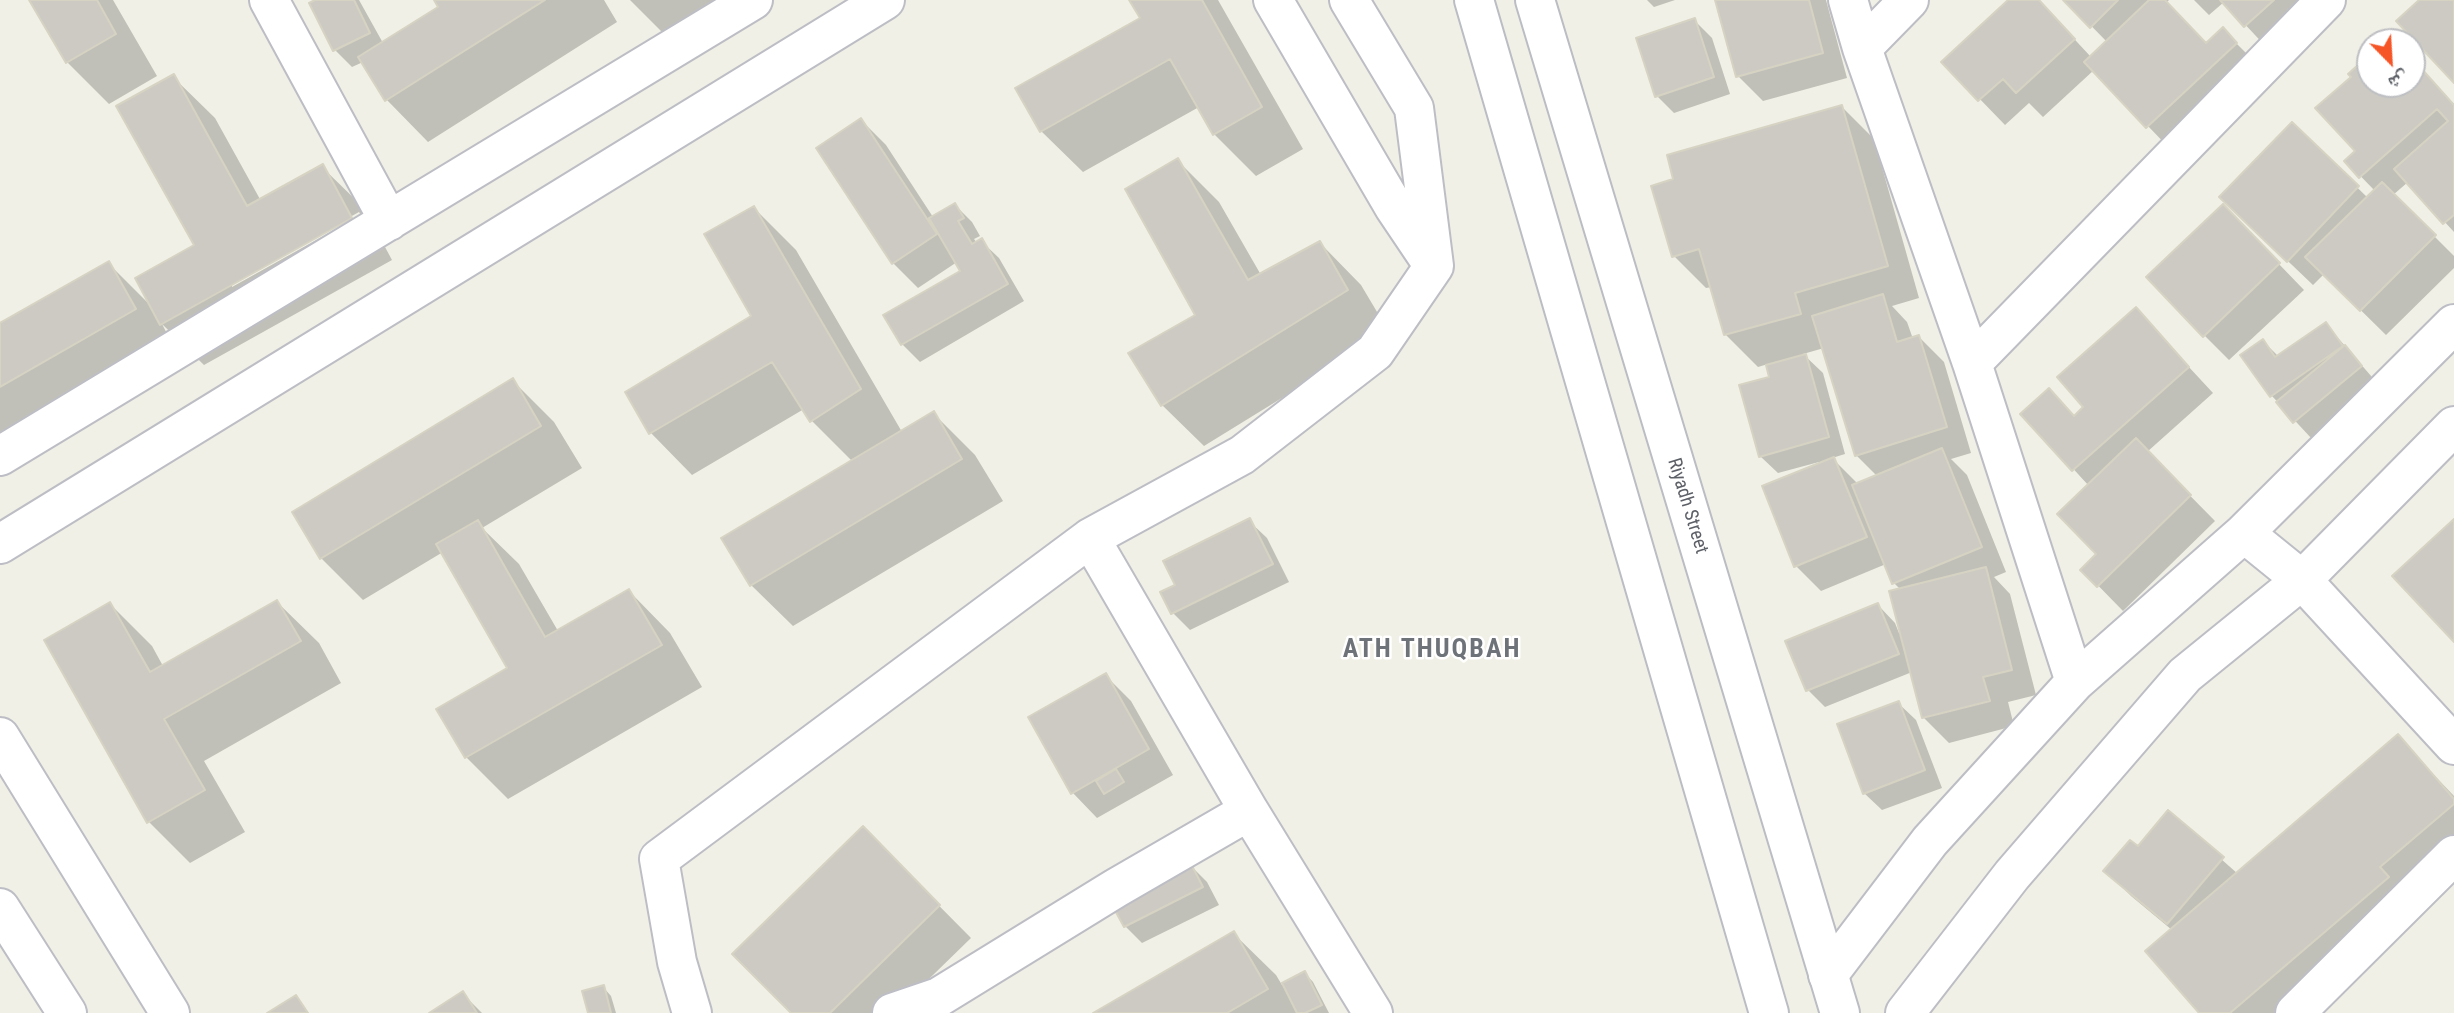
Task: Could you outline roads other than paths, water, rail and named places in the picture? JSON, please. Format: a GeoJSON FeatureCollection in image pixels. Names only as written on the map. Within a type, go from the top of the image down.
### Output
{"type":"FeatureCollection","features":[{"type":"Feature","properties":{"kind":"street"},"geometry":{"type":"LineString","coordinates":[[269,0],[389,221]]}},
{"type":"Feature","properties":{"kind":"street"},"geometry":{"type":"LineString","coordinates":[[0,456],[753,0]]}},
{"type":"Feature","properties":{"kind":"street"},"geometry":{"type":"LineString","coordinates":[[0,544],[885,0]]}},
{"type":"Feature","properties":{"kind":"street"},"geometry":{"type":"LineString","coordinates":[[1273,0],[1394,207],[1434,267]]}},
{"type":"Feature","properties":{"kind":"street"},"geometry":{"type":"LineString","coordinates":[[692,1013],[677,962],[659,859],[1090,538],[1241,455],[1375,352],[1434,267],[1414,107],[1349,0]]}},
{"type":"Feature","properties":{"kind":"street"},"geometry":{"type":"LineString","coordinates":[[1474,0],[1769,1013]]}},
{"type":"Feature","properties":{"kind":"street","name":"Riyadh Street"},"geometry":{"type":"LineString","coordinates":[[1535,0],[1840,1013]]}},
{"type":"Feature","properties":{"kind":"street"},"geometry":{"type":"LineString","coordinates":[[1848,0],[1862,48],[1972,363],[2075,682]]}},
{"type":"Feature","properties":{"kind":"street"},"geometry":{"type":"LineString","coordinates":[[1862,48],[1909,0]]}},
{"type":"Feature","properties":{"kind":"street"},"geometry":{"type":"LineString","coordinates":[[1972,363],[2326,0]]}},
{"type":"Feature","properties":{"kind":"street"},"geometry":{"type":"LineString","coordinates":[[1828,975],[1930,841],[2075,682],[2244,534],[2454,324]]}},
{"type":"Feature","properties":{"kind":"street"},"geometry":{"type":"LineString","coordinates":[[1905,1013],[2012,876],[2185,675],[2302,579],[2454,426]]}},
{"type":"Feature","properties":{"kind":"street"},"geometry":{"type":"LineString","coordinates":[[2244,534],[2302,579],[2454,744]]}},
{"type":"Feature","properties":{"kind":"street"},"geometry":{"type":"LineString","coordinates":[[1090,538],[1249,811],[1373,1013]]}},
{"type":"Feature","properties":{"kind":"street"},"geometry":{"type":"LineString","coordinates":[[0,737],[170,1013]]}},
{"type":"Feature","properties":{"kind":"street"},"geometry":{"type":"LineString","coordinates":[[892,1013],[939,997],[1116,888],[1249,811]]}},
{"type":"Feature","properties":{"kind":"street"},"geometry":{"type":"LineString","coordinates":[[2295,1013],[2454,855]]}},
{"type":"Feature","properties":{"kind":"street"},"geometry":{"type":"LineString","coordinates":[[0,908],[67,1013]]}},
{"type":"Feature","properties":{"kind":"district","name":"ATH THUQBAH"},"geometry":{"type":"Point","coordinates":[1432,650]}}]}
